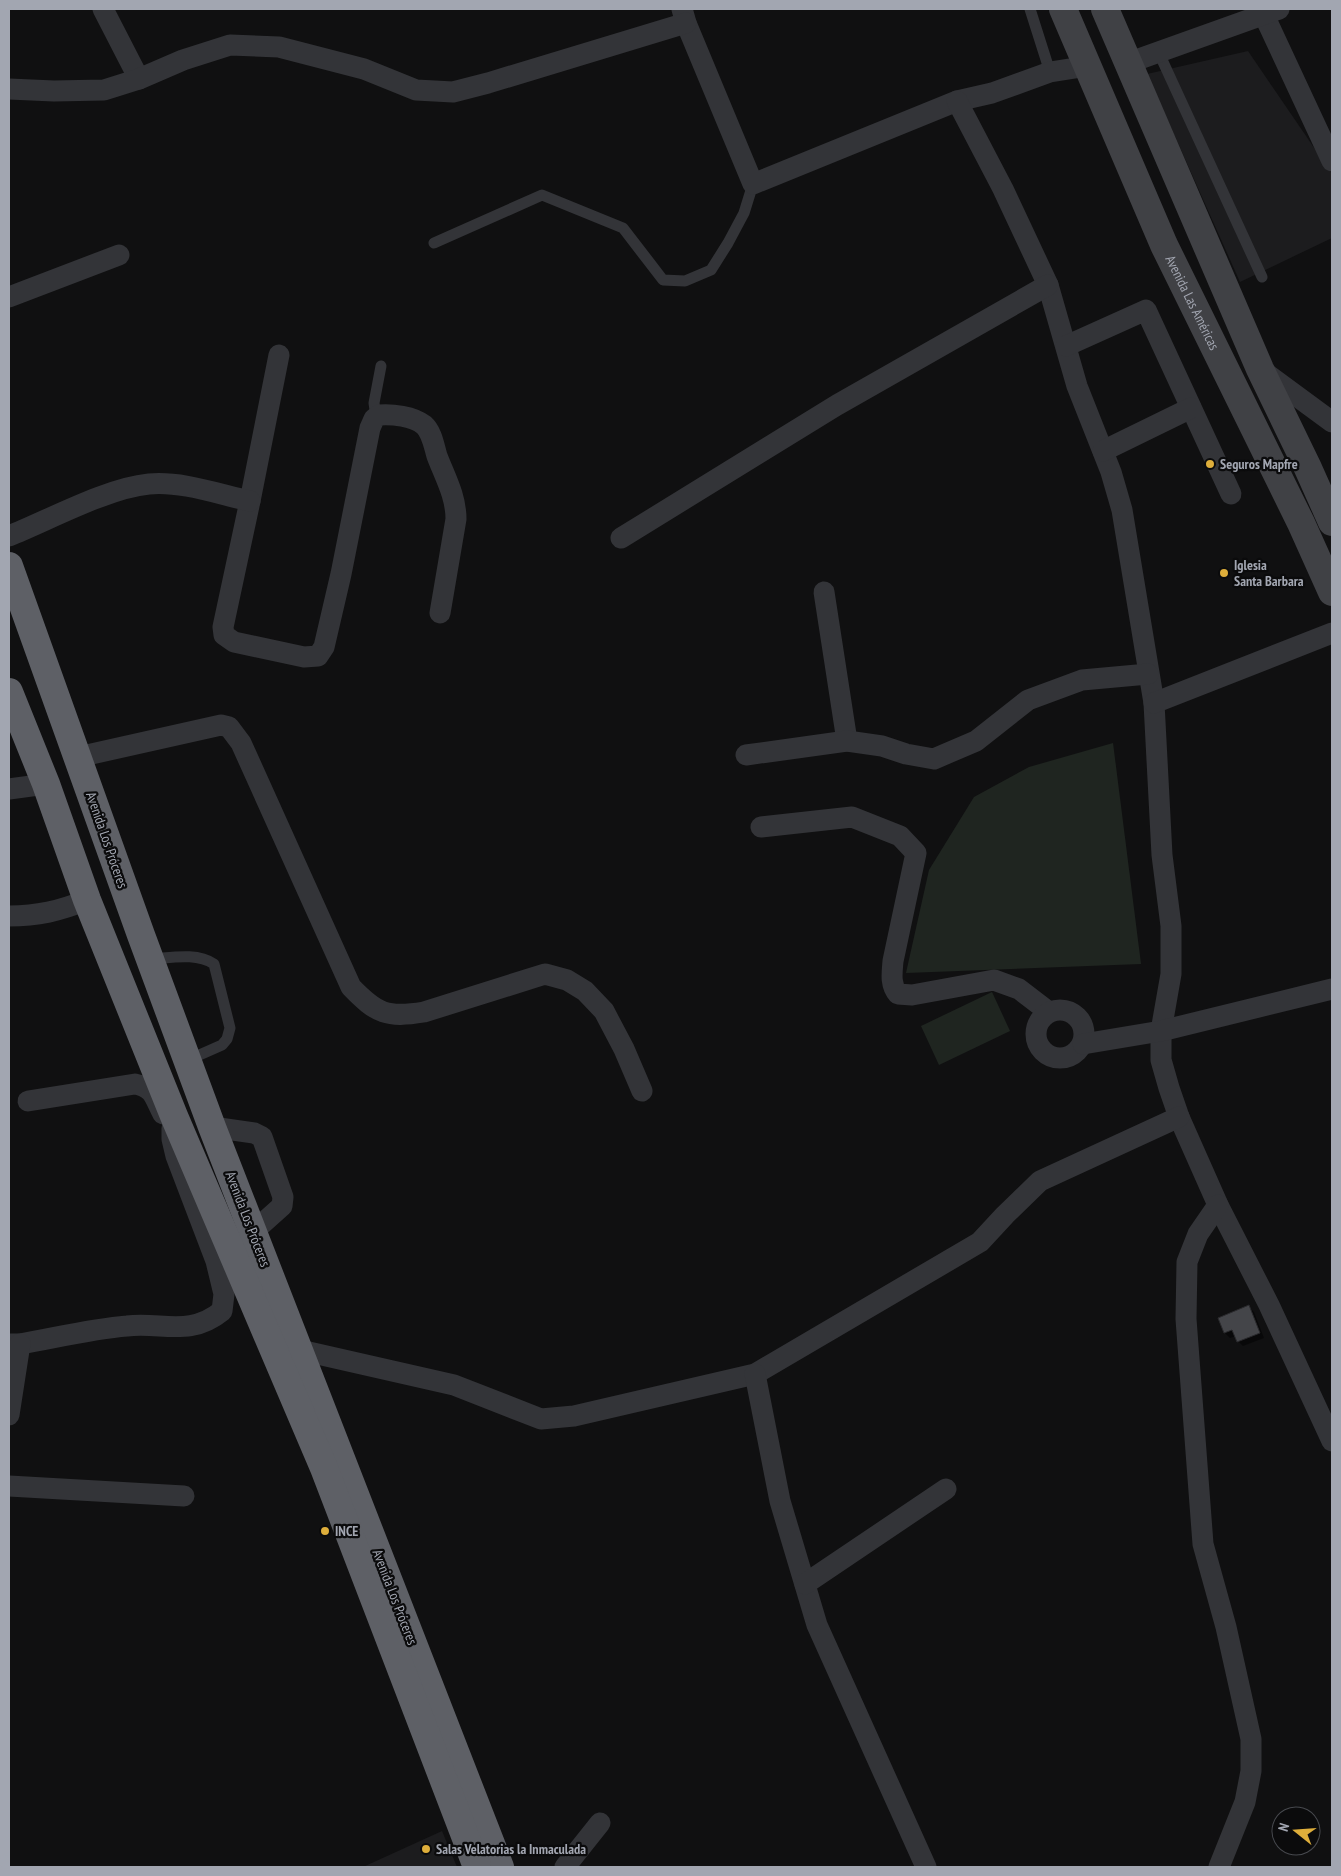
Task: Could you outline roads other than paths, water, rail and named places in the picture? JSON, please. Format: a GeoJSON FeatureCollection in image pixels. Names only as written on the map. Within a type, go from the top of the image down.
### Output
{"type":"FeatureCollection","features":[{"type":"Feature","properties":{"kind":"highway","name":"Avenida Los Próceres"},"geometry":{"type":"LineString","coordinates":[[9,566],[212,1127],[500,1867]]}},
{"type":"Feature","properties":{"kind":"highway","name":"Avenida Los Próceres"},"geometry":{"type":"LineString","coordinates":[[9,692],[46,784],[87,900],[173,1121],[324,1468],[477,1867]]}},
{"type":"Feature","properties":{"kind":"street"},"geometry":{"type":"LineString","coordinates":[[103,9],[139,79]]}},
{"type":"Feature","properties":{"kind":"street","name":"Avenida Las Américas"},"geometry":{"type":"LineString","coordinates":[[1063,9],[1164,245],[1301,523],[1332,592]]}},
{"type":"Feature","properties":{"kind":"street"},"geometry":{"type":"LineString","coordinates":[[1105,9],[1260,369],[1332,522]]}},
{"type":"Feature","properties":{"kind":"street"},"geometry":{"type":"LineString","coordinates":[[1128,63],[1271,12],[1332,161]]}},
{"type":"Feature","properties":{"kind":"street"},"geometry":{"type":"LineString","coordinates":[[9,90],[104,90],[139,79],[183,60],[230,45],[280,47],[364,69],[416,90],[453,92],[684,16],[752,184],[957,101],[992,93],[1050,72],[1088,66]]}},
{"type":"Feature","properties":{"kind":"street"},"geometry":{"type":"LineString","coordinates":[[957,101],[1004,189],[1048,285],[1077,386],[1111,472],[1122,510],[1154,703],[1162,854],[1171,926],[1171,974],[1161,1031],[1161,1060],[1178,1118],[1218,1205],[1269,1304],[1332,1441]]}},
{"type":"Feature","properties":{"kind":"street"},"geometry":{"type":"LineString","coordinates":[[1164,245],[1196,223]]}},
{"type":"Feature","properties":{"kind":"street"},"geometry":{"type":"LineString","coordinates":[[9,297],[119,255]]}},
{"type":"Feature","properties":{"kind":"street"},"geometry":{"type":"LineString","coordinates":[[621,538],[837,405],[1048,285]]}},
{"type":"Feature","properties":{"kind":"street"},"geometry":{"type":"LineString","coordinates":[[1066,346],[1146,310],[1232,494]]}},
{"type":"Feature","properties":{"kind":"street"},"geometry":{"type":"LineString","coordinates":[[279,355],[223,627],[224,635],[234,642],[296,656],[316,658],[320,655],[324,647],[342,574],[370,428],[379,415],[393,414],[416,420],[427,428],[452,494],[456,508],[456,519],[440,613]]}},
{"type":"Feature","properties":{"kind":"street"},"geometry":{"type":"LineString","coordinates":[[1260,369],[1332,422]]}},
{"type":"Feature","properties":{"kind":"street"},"geometry":{"type":"LineString","coordinates":[[1103,451],[1192,408]]}},
{"type":"Feature","properties":{"kind":"street"},"geometry":{"type":"LineString","coordinates":[[9,536],[89,501],[148,484],[176,485],[250,501]]}},
{"type":"Feature","properties":{"kind":"street"},"geometry":{"type":"LineString","coordinates":[[824,592],[847,741]]}},
{"type":"Feature","properties":{"kind":"street"},"geometry":{"type":"LineString","coordinates":[[1154,703],[1332,633]]}},
{"type":"Feature","properties":{"kind":"street"},"geometry":{"type":"LineString","coordinates":[[746,755],[847,741],[882,746],[906,754],[934,759],[976,741],[1028,700],[1082,680],[1148,674]]}},
{"type":"Feature","properties":{"kind":"street"},"geometry":{"type":"LineString","coordinates":[[78,757],[221,725],[229,727],[242,743],[350,987],[369,1006],[384,1012],[404,1015],[424,1012],[545,974],[567,980],[585,991],[604,1010],[624,1049],[642,1091]]}},
{"type":"Feature","properties":{"kind":"street"},"geometry":{"type":"LineString","coordinates":[[9,789],[46,784]]}},
{"type":"Feature","properties":{"kind":"street"},"geometry":{"type":"LineString","coordinates":[[761,827],[852,817],[900,836],[916,853],[893,962],[892,978],[894,989],[898,994],[912,995],[994,980],[1019,989],[1049,1012]]}},
{"type":"Feature","properties":{"kind":"street"},"geometry":{"type":"LineString","coordinates":[[9,916],[34,916],[61,910],[87,900]]}},
{"type":"Feature","properties":{"kind":"street"},"geometry":{"type":"LineString","coordinates":[[1083,1044],[1161,1031],[1332,989]]}},
{"type":"Feature","properties":{"kind":"street"},"geometry":{"type":"LineString","coordinates":[[1066,1010],[1080,1020],[1085,1036],[1083,1044],[1071,1056],[1063,1059],[1054,1058],[1040,1049],[1036,1033],[1042,1018],[1049,1012],[1066,1010]]}},
{"type":"Feature","properties":{"kind":"street"},"geometry":{"type":"LineString","coordinates":[[9,1415],[14,1344],[128,1326],[188,1327],[211,1320],[222,1311],[224,1294],[216,1261],[176,1156],[172,1139],[173,1121],[150,1090],[135,1084],[28,1101]]}},
{"type":"Feature","properties":{"kind":"street"},"geometry":{"type":"LineString","coordinates":[[300,1350],[454,1385],[540,1419],[574,1416],[755,1374],[980,1242],[1004,1214],[1040,1181],[1178,1118]]}},
{"type":"Feature","properties":{"kind":"street"},"geometry":{"type":"LineString","coordinates":[[212,1127],[254,1133],[262,1137],[284,1197],[282,1206],[253,1232]]}},
{"type":"Feature","properties":{"kind":"street"},"geometry":{"type":"LineString","coordinates":[[1218,1205],[1198,1234],[1187,1262],[1186,1319],[1203,1544],[1226,1627],[1251,1740],[1252,1771],[1245,1802],[1219,1867]]}},
{"type":"Feature","properties":{"kind":"street"},"geometry":{"type":"LineString","coordinates":[[755,1374],[780,1501],[817,1625],[926,1867]]}},
{"type":"Feature","properties":{"kind":"street"},"geometry":{"type":"LineString","coordinates":[[9,1486],[184,1496]]}},
{"type":"Feature","properties":{"kind":"street"},"geometry":{"type":"LineString","coordinates":[[805,1584],[946,1489]]}},
{"type":"Feature","properties":{"kind":"street"},"geometry":{"type":"LineString","coordinates":[[565,1867],[600,1824]]}},
{"type":"Feature","properties":{"kind":"lane"},"geometry":{"type":"LineString","coordinates":[[1030,9],[1050,72]]}},
{"type":"Feature","properties":{"kind":"lane"},"geometry":{"type":"LineString","coordinates":[[1158,51],[1262,277]]}},
{"type":"Feature","properties":{"kind":"lane"},"geometry":{"type":"LineString","coordinates":[[434,243],[542,195],[623,228],[663,280],[685,281],[711,270],[744,213],[752,184]]}},
{"type":"Feature","properties":{"kind":"lane"},"geometry":{"type":"LineString","coordinates":[[376,417],[374,403],[381,366]]}},
{"type":"Feature","properties":{"kind":"lane"},"geometry":{"type":"LineString","coordinates":[[150,959],[197,957],[206,958],[214,964],[230,1028],[227,1039],[222,1045],[188,1060]]}},
{"type":"Feature","properties":{"kind":"place","name":"Seguros Mapfre"},"geometry":{"type":"Point","coordinates":[1210,464]}},
{"type":"Feature","properties":{"kind":"place","name":"Iglesia Santa Barbara"},"geometry":{"type":"Point","coordinates":[1224,573]}},
{"type":"Feature","properties":{"kind":"place","name":"INCE"},"geometry":{"type":"Point","coordinates":[325,1531]}},
{"type":"Feature","properties":{"kind":"place","name":"Salas Velatorias la Inmaculada"},"geometry":{"type":"Point","coordinates":[426,1849]}}]}
